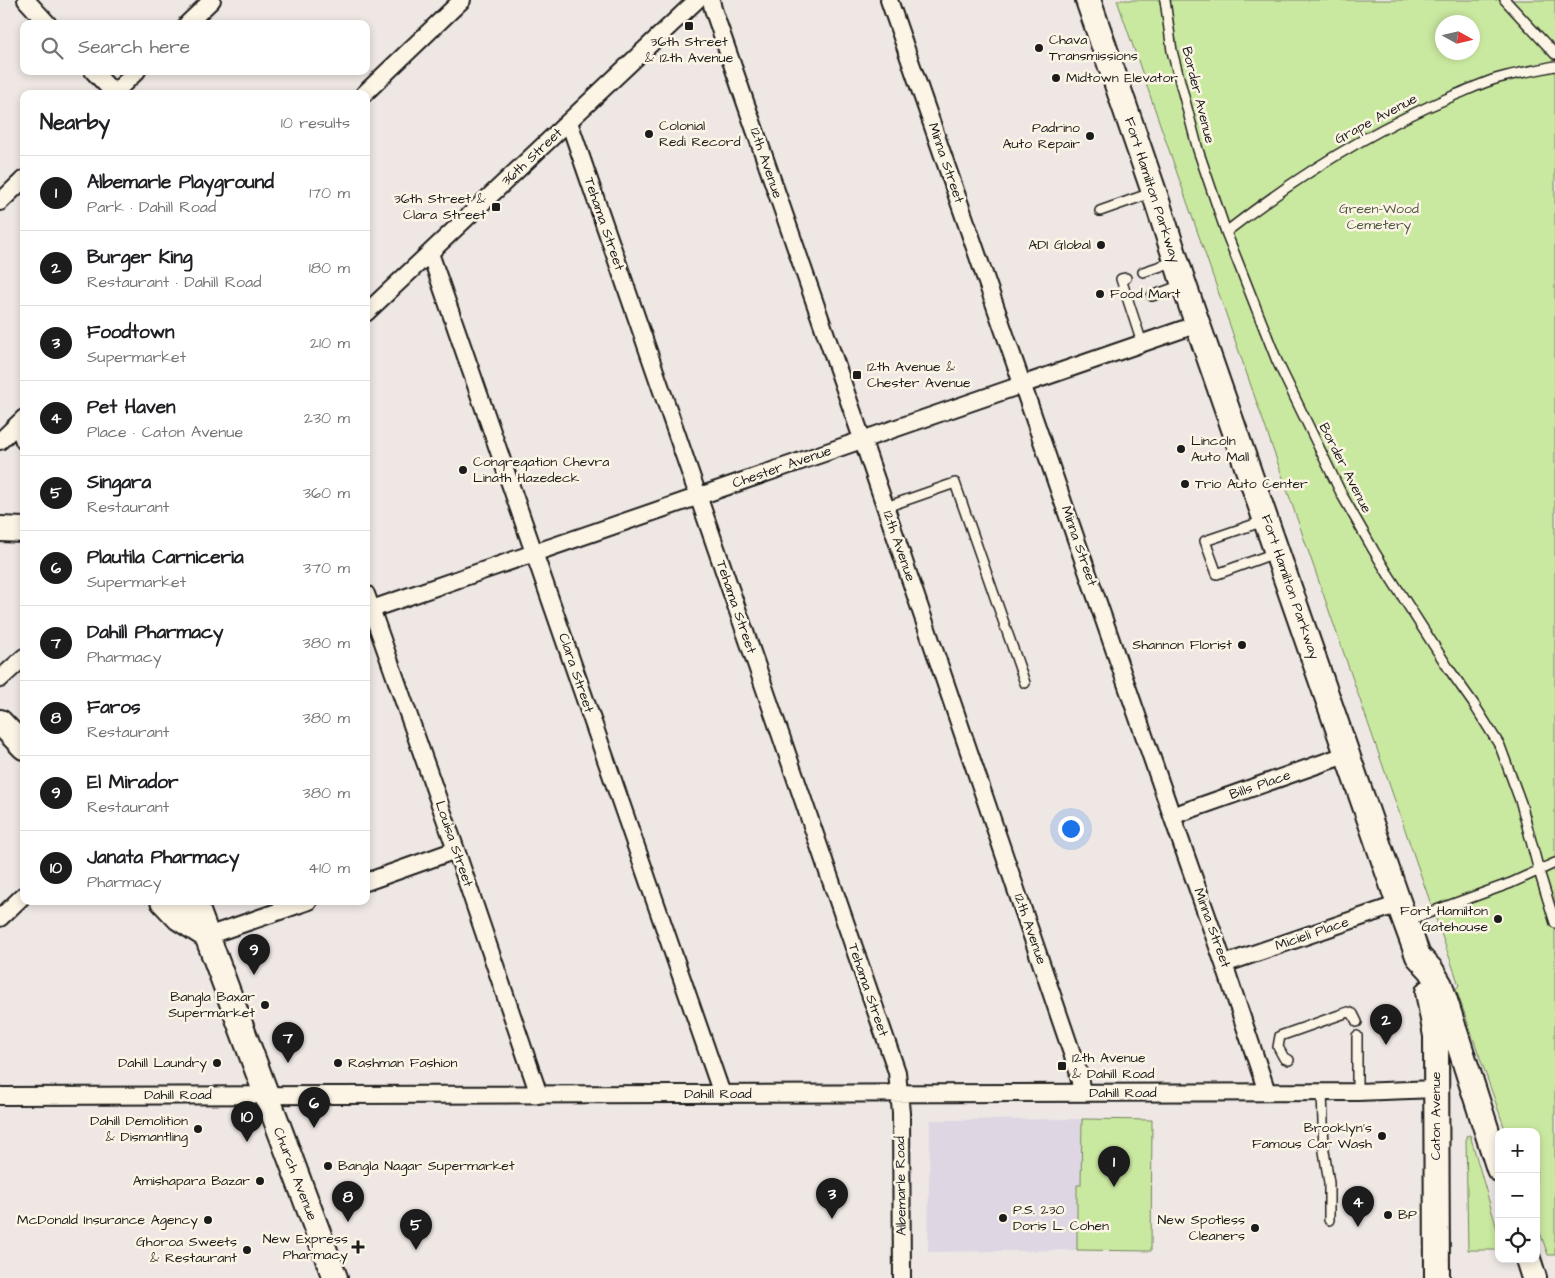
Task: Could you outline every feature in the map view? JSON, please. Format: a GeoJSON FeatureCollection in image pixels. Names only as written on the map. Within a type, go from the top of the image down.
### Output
{"type":"FeatureCollection","features":[{"type":"Feature","properties":{"kind":"main road","name":"Fort Hamilton Parkway"},"geometry":{"type":"LineString","coordinates":[[1088,0],[1184,285],[1402,912],[1418,956],[1431,970],[1440,985],[1495,1157]]}},
{"type":"Feature","properties":{"kind":"main road"},"geometry":{"type":"LineString","coordinates":[[0,529],[20,530]]}},
{"type":"Feature","properties":{"kind":"main road"},"geometry":{"type":"LineString","coordinates":[[0,722],[20,743]]}},
{"type":"Feature","properties":{"kind":"main road"},"geometry":{"type":"LineString","coordinates":[[167,905],[179,918],[207,936]]}},
{"type":"Feature","properties":{"kind":"main road","name":"Church Avenue"},"geometry":{"type":"LineString","coordinates":[[195,905],[335,1278]]}},
{"type":"Feature","properties":{"kind":"main road","name":"Caton Avenue"},"geometry":{"type":"LineString","coordinates":[[1418,956],[1436,1036],[1437,1278]]}},
{"type":"Feature","properties":{"kind":"main road"},"geometry":{"type":"LineString","coordinates":[[1529,1263],[1534,1278]]}},
{"type":"Feature","properties":{"kind":"street"},"geometry":{"type":"LineString","coordinates":[[26,0],[44,20]]}},
{"type":"Feature","properties":{"kind":"street"},"geometry":{"type":"LineString","coordinates":[[191,20],[212,0]]}},
{"type":"Feature","properties":{"kind":"street"},"geometry":{"type":"LineString","coordinates":[[368,90],[462,0]]}},
{"type":"Feature","properties":{"kind":"street","name":"36th Street"},"geometry":{"type":"LineString","coordinates":[[370,309],[697,0]]}},
{"type":"Feature","properties":{"kind":"street","name":"12th Avenue"},"geometry":{"type":"LineString","coordinates":[[711,0],[712,9],[886,507],[1078,1071],[1082,1093]]}},
{"type":"Feature","properties":{"kind":"street","name":"Minna Street"},"geometry":{"type":"LineString","coordinates":[[890,0],[1267,1092]]}},
{"type":"Feature","properties":{"kind":"street"},"geometry":{"type":"LineString","coordinates":[[98,75],[111,90]]}},
{"type":"Feature","properties":{"kind":"street"},"geometry":{"type":"LineString","coordinates":[[117,90],[133,75]]}},
{"type":"Feature","properties":{"kind":"street","name":"Tehama Street"},"geometry":{"type":"LineString","coordinates":[[569,122],[897,1072],[899,1093]]}},
{"type":"Feature","properties":{"kind":"street"},"geometry":{"type":"LineString","coordinates":[[0,202],[20,183]]}},
{"type":"Feature","properties":{"kind":"street","name":"Clara Street"},"geometry":{"type":"LineString","coordinates":[[430,253],[722,1094]]}},
{"type":"Feature","properties":{"kind":"street","name":"Chester Avenue"},"geometry":{"type":"LineString","coordinates":[[370,604],[534,553],[1198,324]]}},
{"type":"Feature","properties":{"kind":"street"},"geometry":{"type":"LineString","coordinates":[[0,440],[20,422]]}},
{"type":"Feature","properties":{"kind":"street","name":"Louisa Street"},"geometry":{"type":"LineString","coordinates":[[370,611],[456,850],[539,1095]]}},
{"type":"Feature","properties":{"kind":"street"},"geometry":{"type":"LineString","coordinates":[[0,679],[20,661]]}},
{"type":"Feature","properties":{"kind":"street","name":"Bills Place"},"geometry":{"type":"LineString","coordinates":[[1172,816],[1348,754]]}},
{"type":"Feature","properties":{"kind":"street"},"geometry":{"type":"LineString","coordinates":[[370,881],[456,850]]}},
{"type":"Feature","properties":{"kind":"street"},"geometry":{"type":"LineString","coordinates":[[0,918],[20,899]]}},
{"type":"Feature","properties":{"kind":"street"},"geometry":{"type":"LineString","coordinates":[[207,936],[297,905]]}},
{"type":"Feature","properties":{"kind":"street","name":"Micieli Place"},"geometry":{"type":"LineString","coordinates":[[1224,964],[1402,912]]}},
{"type":"Feature","properties":{"kind":"street","name":"Dahill Road"},"geometry":{"type":"LineString","coordinates":[[0,1096],[1357,1092],[1436,1089]]}},
{"type":"Feature","properties":{"kind":"street","name":"Albemarle Road"},"geometry":{"type":"LineString","coordinates":[[899,1093],[902,1278]]}},
{"type":"Feature","properties":{"kind":"lane","name":"Border Avenue"},"geometry":{"type":"LineString","coordinates":[[1165,0],[1172,51],[1195,137],[1226,232],[1277,361],[1342,495],[1388,574],[1449,669],[1474,703],[1500,746],[1521,803],[1538,871],[1555,923]]}},
{"type":"Feature","properties":{"kind":"lane"},"geometry":{"type":"LineString","coordinates":[[1505,0],[1555,54]]}},
{"type":"Feature","properties":{"kind":"lane","name":"Grape Avenue"},"geometry":{"type":"LineString","coordinates":[[1226,232],[1264,202],[1304,175],[1360,141],[1425,108],[1498,78],[1555,66]]}},
{"type":"Feature","properties":{"kind":"lane"},"geometry":{"type":"LineString","coordinates":[[1100,211],[1154,192]]}},
{"type":"Feature","properties":{"kind":"lane"},"geometry":{"type":"LineString","coordinates":[[1144,272],[1176,261]]}},
{"type":"Feature","properties":{"kind":"lane"},"geometry":{"type":"LineString","coordinates":[[1126,278],[1121,279],[1132,303],[1142,343]]}},
{"type":"Feature","properties":{"kind":"lane"},"geometry":{"type":"LineString","coordinates":[[1152,296],[1184,285]]}},
{"type":"Feature","properties":{"kind":"lane"},"geometry":{"type":"LineString","coordinates":[[886,507],[955,484],[1025,683]]}},
{"type":"Feature","properties":{"kind":"lane"},"geometry":{"type":"LineString","coordinates":[[1267,520],[1205,541],[1217,574],[1278,552]]}},
{"type":"Feature","properties":{"kind":"lane"},"geometry":{"type":"LineString","coordinates":[[1402,912],[1511,883],[1555,863]]}},
{"type":"Feature","properties":{"kind":"lane"},"geometry":{"type":"LineString","coordinates":[[1289,1060],[1284,1058],[1278,1046],[1280,1036],[1348,1012],[1353,1014],[1357,1022]]}},
{"type":"Feature","properties":{"kind":"lane"},"geometry":{"type":"LineString","coordinates":[[1357,1036],[1357,1092]]}},
{"type":"Feature","properties":{"kind":"lane"},"geometry":{"type":"LineString","coordinates":[[1322,1092],[1324,1151],[1329,1183],[1329,1220]]}},
{"type":"Feature","properties":{"kind":"shaded area","name":"P.S. 230 Doris L. Cohen"},"geometry":{"type":"Polygon","coordinates":[[[1082,1119],[1081,1185],[1077,1185],[1077,1250],[928,1252],[930,1120],[1082,1119]]]}},
{"type":"Feature","properties":{"kind":"green space","name":"Green-Wood Cemetery"},"geometry":{"type":"Polygon","coordinates":[[[1117,0],[1555,0],[1555,1255],[1548,1255],[1540,1232],[1540,1128],[1505,1128],[1456,989],[1459,985],[1117,0]]]}},
{"type":"Feature","properties":{"kind":"green space"},"geometry":{"type":"Polygon","coordinates":[[[1082,1119],[1152,1120],[1151,1251],[1077,1250],[1077,1185],[1081,1185],[1082,1119]]]}},
{"type":"Feature","properties":{"kind":"green space"},"geometry":{"type":"Polygon","coordinates":[[[1470,1135],[1495,1222],[1495,1250],[1468,1250],[1466,1136],[1470,1135]]]}},
{"type":"Feature","properties":{"kind":"place","name":"36th Street & 12th Avenue"},"geometry":{"type":"Point","coordinates":[689,26]}},
{"type":"Feature","properties":{"kind":"place","name":"Chava Transmissions"},"geometry":{"type":"Point","coordinates":[1039,48]}},
{"type":"Feature","properties":{"kind":"place","name":"Midtown Elevator"},"geometry":{"type":"Point","coordinates":[1056,78]}},
{"type":"Feature","properties":{"kind":"place","name":"Colonial Redi Record"},"geometry":{"type":"Point","coordinates":[649,134]}},
{"type":"Feature","properties":{"kind":"place","name":"Padrino Auto Repair"},"geometry":{"type":"Point","coordinates":[1090,136]}},
{"type":"Feature","properties":{"kind":"place","name":"36th Street & Clara Street"},"geometry":{"type":"Point","coordinates":[496,207]}},
{"type":"Feature","properties":{"kind":"place","name":"ADI Global"},"geometry":{"type":"Point","coordinates":[1101,245]}},
{"type":"Feature","properties":{"kind":"place","name":"Food Mart"},"geometry":{"type":"Point","coordinates":[1100,294]}},
{"type":"Feature","properties":{"kind":"place","name":"12th Avenue & Chester Avenue"},"geometry":{"type":"Point","coordinates":[857,375]}},
{"type":"Feature","properties":{"kind":"place","name":"Lincoln Auto Mall"},"geometry":{"type":"Point","coordinates":[1181,449]}},
{"type":"Feature","properties":{"kind":"place","name":"Congregation Chevra Linath Hazedeck"},"geometry":{"type":"Point","coordinates":[463,470]}},
{"type":"Feature","properties":{"kind":"place","name":"Trio Auto Center"},"geometry":{"type":"Point","coordinates":[1185,484]}},
{"type":"Feature","properties":{"kind":"place","name":"Shannon Florist"},"geometry":{"type":"Point","coordinates":[1242,645]}},
{"type":"Feature","properties":{"kind":"place","name":"Fort Hamilton Gatehouse"},"geometry":{"type":"Point","coordinates":[1498,919]}},
{"type":"Feature","properties":{"kind":"place","name":"El Mirador"},"geometry":{"type":"Point","coordinates":[254,975]}},
{"type":"Feature","properties":{"kind":"place","name":"Bangla Baxar Supermarket"},"geometry":{"type":"Point","coordinates":[265,1005]}},
{"type":"Feature","properties":{"kind":"place","name":"Burger King"},"geometry":{"type":"Point","coordinates":[1386,1045]}},
{"type":"Feature","properties":{"kind":"place","name":"Dahill Laundry"},"geometry":{"type":"Point","coordinates":[217,1063]}},
{"type":"Feature","properties":{"kind":"place","name":"Dahill Pharmacy"},"geometry":{"type":"Point","coordinates":[288,1063]}},
{"type":"Feature","properties":{"kind":"place","name":"Rashman Fashion"},"geometry":{"type":"Point","coordinates":[338,1063]}},
{"type":"Feature","properties":{"kind":"place","name":"12th Avenue & Dahill Road"},"geometry":{"type":"Point","coordinates":[1062,1066]}},
{"type":"Feature","properties":{"kind":"place","name":"Plautila Carniceria"},"geometry":{"type":"Point","coordinates":[314,1128]}},
{"type":"Feature","properties":{"kind":"place","name":"Dahill Demolition & Dismantling"},"geometry":{"type":"Point","coordinates":[198,1129]}},
{"type":"Feature","properties":{"kind":"place","name":"Brooklyn's Famous Car Wash"},"geometry":{"type":"Point","coordinates":[1382,1136]}},
{"type":"Feature","properties":{"kind":"place","name":"Janata Pharmacy"},"geometry":{"type":"Point","coordinates":[247,1142]}},
{"type":"Feature","properties":{"kind":"place","name":"Bangla Nagar Supermarket"},"geometry":{"type":"Point","coordinates":[328,1166]}},
{"type":"Feature","properties":{"kind":"place","name":"Amishapara Bazar"},"geometry":{"type":"Point","coordinates":[260,1181]}},
{"type":"Feature","properties":{"kind":"place","name":"Albemarle Playground"},"geometry":{"type":"Point","coordinates":[1114,1187]}},
{"type":"Feature","properties":{"kind":"place","name":"BP"},"geometry":{"type":"Point","coordinates":[1388,1215]}},
{"type":"Feature","properties":{"kind":"place","name":"P.S. 230 Doris L. Cohen"},"geometry":{"type":"Point","coordinates":[1003,1218]}},
{"type":"Feature","properties":{"kind":"place","name":"Foodtown"},"geometry":{"type":"Point","coordinates":[832,1219]}},
{"type":"Feature","properties":{"kind":"place","name":"McDonald Insurance Agency"},"geometry":{"type":"Point","coordinates":[208,1220]}},
{"type":"Feature","properties":{"kind":"place","name":"Faros"},"geometry":{"type":"Point","coordinates":[348,1222]}},
{"type":"Feature","properties":{"kind":"place","name":"Pet Haven"},"geometry":{"type":"Point","coordinates":[1358,1227]}},
{"type":"Feature","properties":{"kind":"place","name":"New Spotless Cleaners"},"geometry":{"type":"Point","coordinates":[1255,1228]}},
{"type":"Feature","properties":{"kind":"place","name":"New Express Pharmacy"},"geometry":{"type":"Point","coordinates":[358,1247]}},
{"type":"Feature","properties":{"kind":"place","name":"Ghoroa Sweets & Restaurant"},"geometry":{"type":"Point","coordinates":[247,1250]}},
{"type":"Feature","properties":{"kind":"place","name":"Singara"},"geometry":{"type":"Point","coordinates":[416,1250]}}]}
